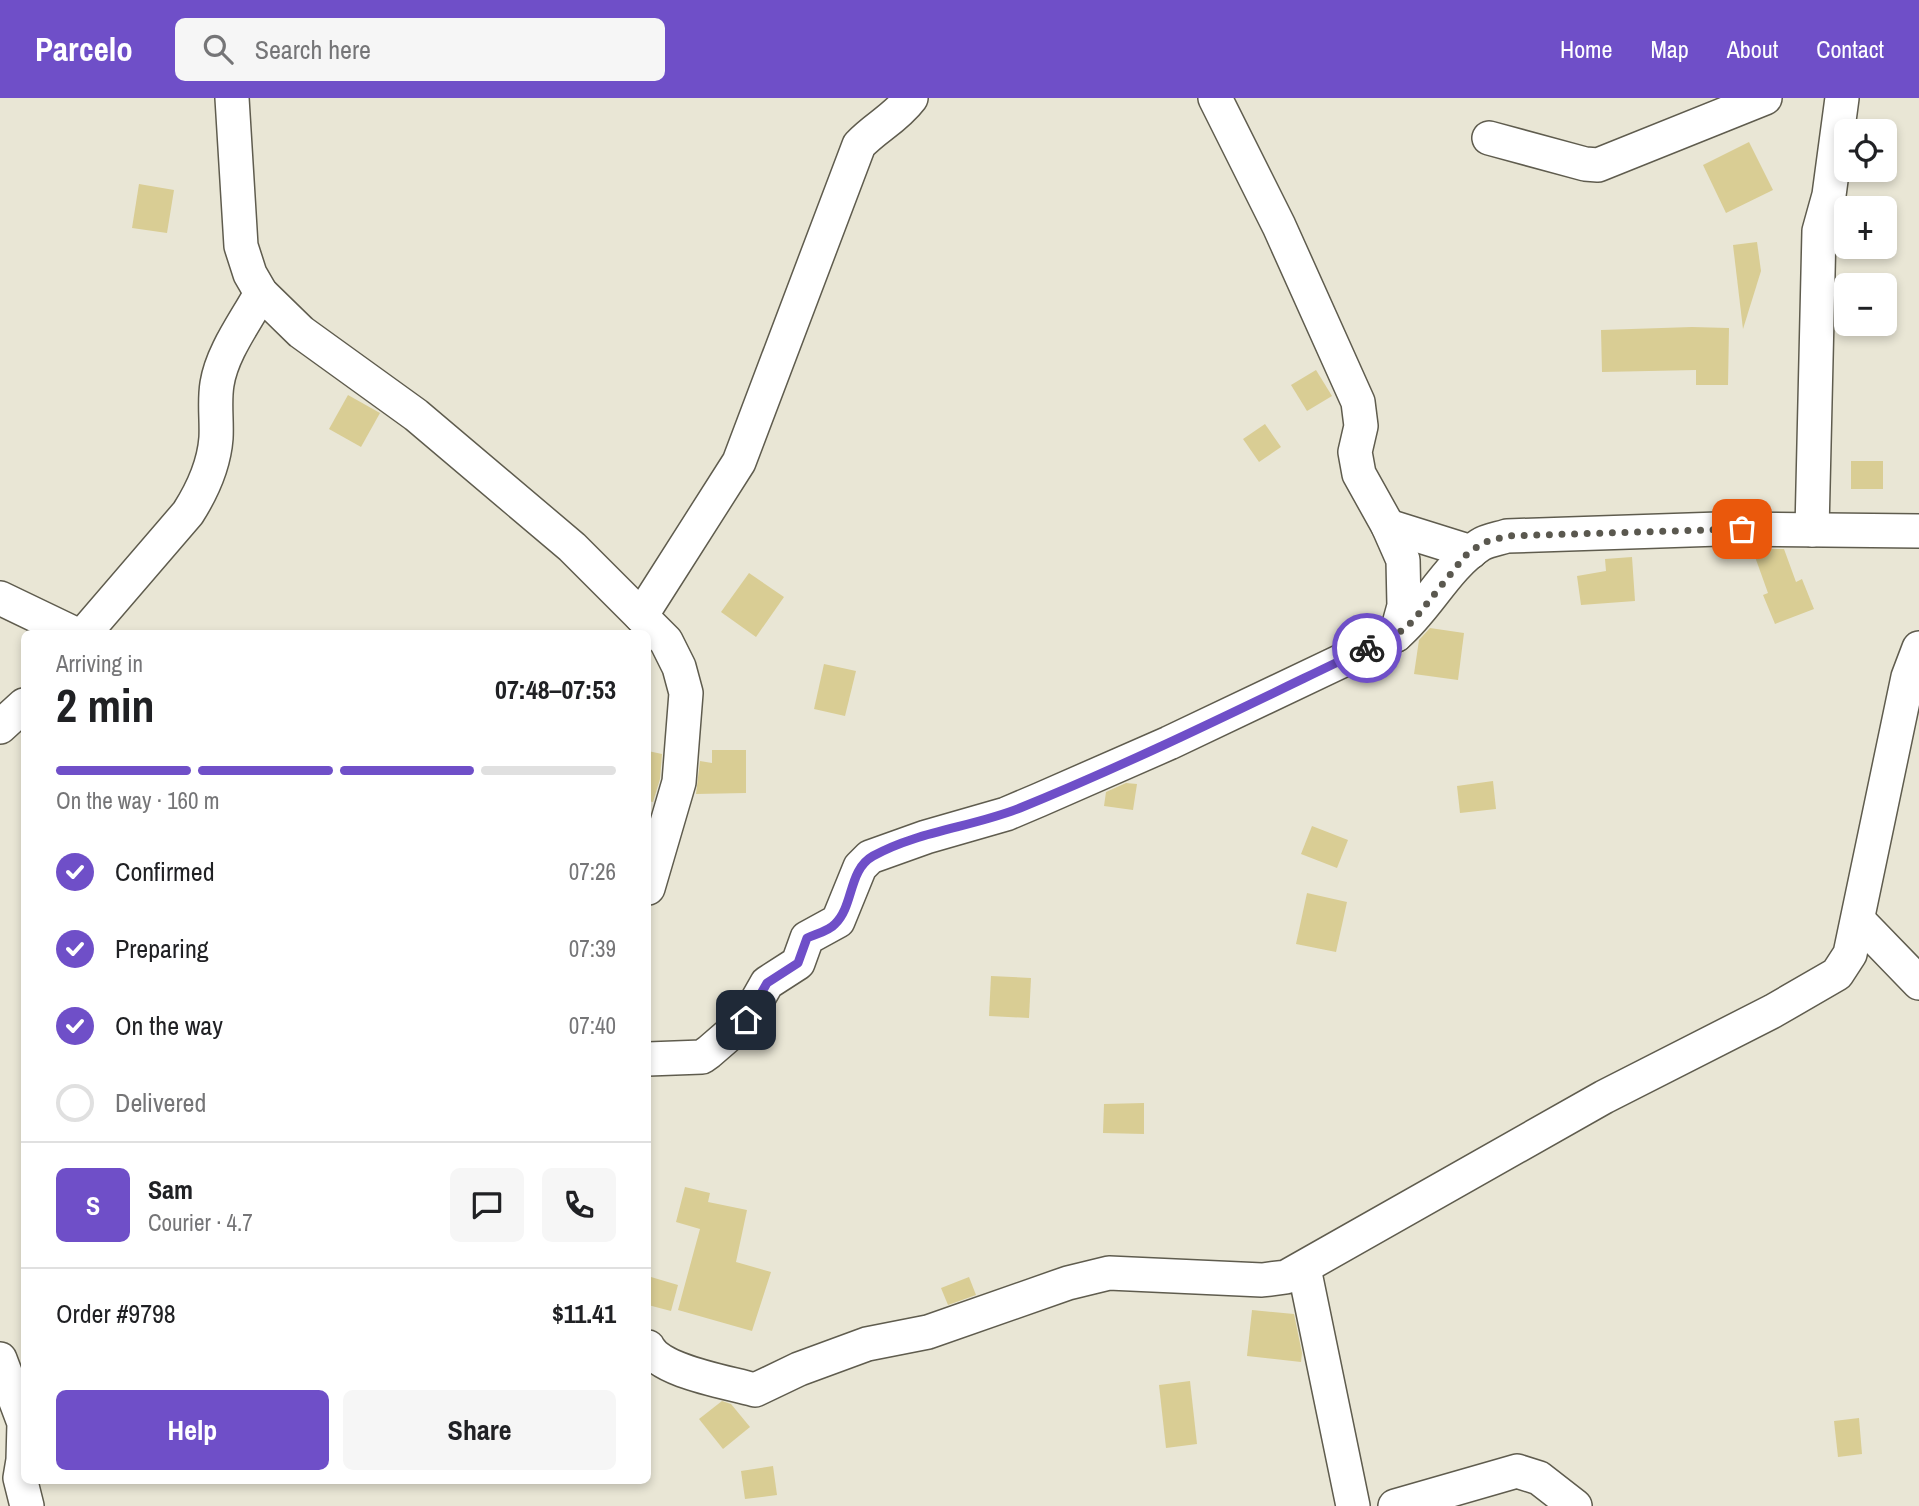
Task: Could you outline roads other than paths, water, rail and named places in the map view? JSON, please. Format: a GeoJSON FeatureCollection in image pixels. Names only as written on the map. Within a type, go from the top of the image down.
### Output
{"type":"FeatureCollection","features":[{"type":"Feature","properties":{"kind":"street"},"geometry":{"type":"LineString","coordinates":[[232,98],[241,246],[250,274],[261,293],[301,332],[416,415],[492,478],[572,547],[666,641],[679,667],[686,693],[680,782],[651,878]]}},
{"type":"Feature","properties":{"kind":"street"},"geometry":{"type":"LineString","coordinates":[[641,616],[739,462],[859,145],[867,136],[890,122],[911,98]]}},
{"type":"Feature","properties":{"kind":"street"},"geometry":{"type":"LineString","coordinates":[[1215,98],[1279,226],[1358,402],[1361,426],[1355,452],[1359,474],[1388,526],[1403,560],[1404,606],[1396,635]]}},
{"type":"Feature","properties":{"kind":"street"},"geometry":{"type":"LineString","coordinates":[[1489,138],[1585,164],[1598,165],[1765,98]]}},
{"type":"Feature","properties":{"kind":"street"},"geometry":{"type":"LineString","coordinates":[[1812,530],[1819,231],[1829,195],[1842,98]]}},
{"type":"Feature","properties":{"kind":"street"},"geometry":{"type":"LineString","coordinates":[[87,630],[197,499],[208,475],[215,440],[217,383],[223,362],[261,293]]}},
{"type":"Feature","properties":{"kind":"street"},"geometry":{"type":"LineString","coordinates":[[1388,526],[1471,552]]}},
{"type":"Feature","properties":{"kind":"street"},"geometry":{"type":"LineString","coordinates":[[651,1059],[702,1057],[746,1020],[767,983],[798,963],[807,938],[838,921],[860,867],[870,857],[926,837],[1006,814],[1169,743],[1396,635],[1413,621],[1471,552],[1482,543],[1507,536],[1719,529],[1919,531]]}},
{"type":"Feature","properties":{"kind":"street"},"geometry":{"type":"LineString","coordinates":[[0,598],[67,630]]}},
{"type":"Feature","properties":{"kind":"street"},"geometry":{"type":"LineString","coordinates":[[651,1354],[678,1369],[755,1390],[799,1368],[867,1344],[928,1332],[1068,1283],[1109,1273],[1262,1280],[1286,1277],[1604,1097],[1773,1012],[1837,974],[1850,954],[1908,677],[1919,648]]}},
{"type":"Feature","properties":{"kind":"street"},"geometry":{"type":"LineString","coordinates":[[0,727],[21,708]]}},
{"type":"Feature","properties":{"kind":"street"},"geometry":{"type":"LineString","coordinates":[[1859,920],[1919,983]]}},
{"type":"Feature","properties":{"kind":"street"},"geometry":{"type":"LineString","coordinates":[[1304,1268],[1353,1506]]}},
{"type":"Feature","properties":{"kind":"street"},"geometry":{"type":"LineString","coordinates":[[0,1359],[21,1415]]}},
{"type":"Feature","properties":{"kind":"street"},"geometry":{"type":"LineString","coordinates":[[1395,1506],[1517,1471],[1539,1478],[1575,1506]]}},
{"type":"Feature","properties":{"kind":"street"},"geometry":{"type":"LineString","coordinates":[[22,1484],[27,1506]]}}]}
